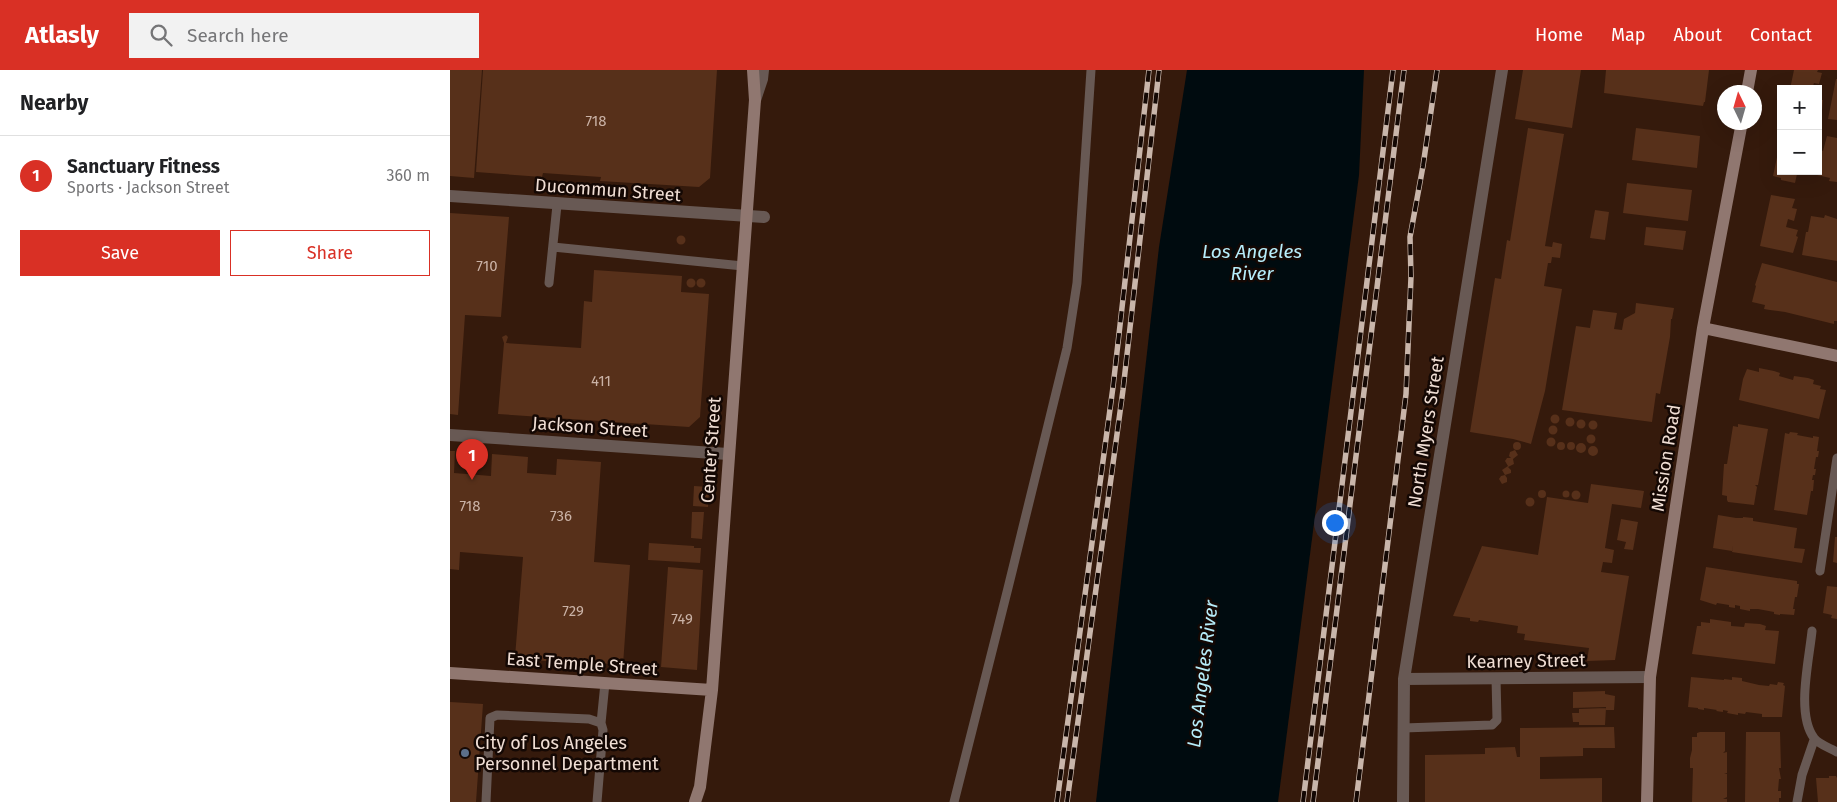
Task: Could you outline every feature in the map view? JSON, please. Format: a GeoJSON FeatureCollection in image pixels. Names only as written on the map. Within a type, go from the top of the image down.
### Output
{"type":"FeatureCollection","features":[{"type":"Feature","properties":{"kind":"street","name":"Center Street"},"geometry":{"type":"LineString","coordinates":[[702,802],[700,787],[712,690],[755,100],[753,70]]}},
{"type":"Feature","properties":{"kind":"street","name":"Center Street"},"geometry":{"type":"LineString","coordinates":[[755,100],[763,70]]}},
{"type":"Feature","properties":{"kind":"street","name":"North Myers Street"},"geometry":{"type":"LineString","coordinates":[[1403,802],[1404,679],[1502,70]]}},
{"type":"Feature","properties":{"kind":"street"},"geometry":{"type":"LineString","coordinates":[[1748,85],[1751,70]]}},
{"type":"Feature","properties":{"kind":"street","name":"Mission Road"},"geometry":{"type":"LineString","coordinates":[[1647,802],[1650,677],[1703,328],[1740,130]]}},
{"type":"Feature","properties":{"kind":"street","name":"Ducommun Street"},"geometry":{"type":"LineString","coordinates":[[450,196],[764,217]]}},
{"type":"Feature","properties":{"kind":"street"},"geometry":{"type":"LineString","coordinates":[[1703,328],[1837,356]]}},
{"type":"Feature","properties":{"kind":"street","name":"Jackson Street"},"geometry":{"type":"LineString","coordinates":[[450,435],[728,454]]}},
{"type":"Feature","properties":{"kind":"street","name":"East Temple Street"},"geometry":{"type":"LineString","coordinates":[[450,673],[712,690]]}},
{"type":"Feature","properties":{"kind":"street","name":"Kearney Street"},"geometry":{"type":"LineString","coordinates":[[1404,679],[1650,677]]}},
{"type":"Feature","properties":{"kind":"street"},"geometry":{"type":"LineString","coordinates":[[695,802],[700,787]]}},
{"type":"Feature","properties":{"kind":"lane"},"geometry":{"type":"LineString","coordinates":[[954,802],[1066,348],[1077,283],[1091,70]]}},
{"type":"Feature","properties":{"kind":"lane"},"geometry":{"type":"LineString","coordinates":[[549,283],[557,204]]}},
{"type":"Feature","properties":{"kind":"lane"},"geometry":{"type":"LineString","coordinates":[[552,247],[743,266]]}},
{"type":"Feature","properties":{"kind":"lane"},"geometry":{"type":"LineString","coordinates":[[1820,570],[1833,511],[1837,458]]}},
{"type":"Feature","properties":{"kind":"lane"},"geometry":{"type":"LineString","coordinates":[[1812,631],[1804,703],[1805,722],[1814,740],[1837,752]]}},
{"type":"Feature","properties":{"kind":"lane"},"geometry":{"type":"LineString","coordinates":[[1403,728],[1492,725],[1497,720],[1496,678]]}},
{"type":"Feature","properties":{"kind":"lane"},"geometry":{"type":"LineString","coordinates":[[597,802],[603,730],[600,723],[605,683]]}},
{"type":"Feature","properties":{"kind":"lane"},"geometry":{"type":"LineString","coordinates":[[486,802],[490,718],[497,715],[589,719],[600,723]]}},
{"type":"Feature","properties":{"kind":"lane"},"geometry":{"type":"LineString","coordinates":[[1797,802],[1802,775],[1814,740]]}},
{"type":"Feature","properties":{"kind":"water","name":"Los Angeles River"},"geometry":{"type":"Polygon","coordinates":[[[1187,70],[1364,70],[1359,175],[1278,802],[1096,802],[1159,247],[1187,70]]]}},
{"type":"Feature","properties":{"kind":"building"},"geometry":{"type":"Polygon","coordinates":[[[450,70],[482,70],[474,178],[450,176],[450,70]]]}},
{"type":"Feature","properties":{"kind":"building"},"geometry":{"type":"Polygon","coordinates":[[[483,70],[717,70],[710,178],[699,187],[600,181],[601,177],[543,173],[542,177],[476,172],[483,70]]]}},
{"type":"Feature","properties":{"kind":"building"},"geometry":{"type":"Polygon","coordinates":[[[1523,70],[1581,70],[1572,128],[1515,119],[1523,70]]]}},
{"type":"Feature","properties":{"kind":"building"},"geometry":{"type":"Polygon","coordinates":[[[1606,70],[1709,70],[1705,102],[1703,106],[1604,93],[1606,70]]]}},
{"type":"Feature","properties":{"kind":"building"},"geometry":{"type":"Polygon","coordinates":[[[1794,70],[1818,70],[1817,72],[1822,73],[1819,84],[1791,85],[1794,70]]]}},
{"type":"Feature","properties":{"kind":"building"},"geometry":{"type":"Polygon","coordinates":[[[1837,79],[1837,120],[1828,119],[1837,79]]]}},
{"type":"Feature","properties":{"kind":"building"},"geometry":{"type":"Polygon","coordinates":[[[1528,128],[1564,134],[1545,246],[1552,247],[1553,242],[1562,244],[1560,258],[1552,257],[1551,263],[1548,263],[1544,286],[1562,289],[1545,391],[1531,444],[1470,432],[1495,278],[1501,279],[1507,240],[1510,241],[1528,128]]]}},
{"type":"Feature","properties":{"kind":"building"},"geometry":{"type":"Polygon","coordinates":[[[1636,128],[1700,136],[1697,168],[1632,160],[1636,128]]]}},
{"type":"Feature","properties":{"kind":"building"},"geometry":{"type":"Polygon","coordinates":[[[1827,136],[1837,138],[1837,182],[1829,181],[1830,178],[1817,175],[1822,175],[1823,151],[1827,136]]]}},
{"type":"Feature","properties":{"kind":"building"},"geometry":{"type":"Polygon","coordinates":[[[1777,157],[1777,175],[1797,175],[1795,183],[1773,176],[1777,157]]]}},
{"type":"Feature","properties":{"kind":"building"},"geometry":{"type":"Polygon","coordinates":[[[1627,183],[1692,190],[1688,221],[1623,213],[1627,183]]]}},
{"type":"Feature","properties":{"kind":"building"},"geometry":{"type":"Polygon","coordinates":[[[1771,195],[1795,199],[1792,208],[1797,209],[1794,221],[1788,219],[1786,227],[1798,230],[1793,253],[1760,246],[1771,195]]]}},
{"type":"Feature","properties":{"kind":"building"},"geometry":{"type":"Polygon","coordinates":[[[1595,210],[1609,212],[1605,240],[1590,238],[1595,210]]]}},
{"type":"Feature","properties":{"kind":"building"},"geometry":{"type":"Polygon","coordinates":[[[450,213],[509,217],[501,317],[465,315],[458,415],[450,414],[450,213]]]}},
{"type":"Feature","properties":{"kind":"building"},"geometry":{"type":"Polygon","coordinates":[[[1825,215],[1837,219],[1837,261],[1802,255],[1811,216],[1824,218],[1825,215]]]}},
{"type":"Feature","properties":{"kind":"building"},"geometry":{"type":"Polygon","coordinates":[[[1646,227],[1686,231],[1683,250],[1644,245],[1646,227]]]}},
{"type":"Feature","properties":{"kind":"building"},"geometry":{"type":"Polygon","coordinates":[[[681,235],[686,240],[681,245],[676,240],[681,235]]]}},
{"type":"Feature","properties":{"kind":"building"},"geometry":{"type":"Polygon","coordinates":[[[1762,263],[1837,282],[1837,321],[1834,321],[1834,324],[1764,309],[1765,305],[1752,302],[1762,263]]]}},
{"type":"Feature","properties":{"kind":"building"},"geometry":{"type":"Polygon","coordinates":[[[594,270],[682,276],[681,292],[709,294],[700,417],[689,427],[498,414],[504,343],[502,337],[506,335],[508,337],[506,343],[581,348],[584,301],[592,302],[594,270]]]}},
{"type":"Feature","properties":{"kind":"building"},"geometry":{"type":"Polygon","coordinates":[[[691,279],[695,283],[691,287],[687,283],[691,279]]]}},
{"type":"Feature","properties":{"kind":"building"},"geometry":{"type":"Polygon","coordinates":[[[701,279],[705,283],[701,287],[697,283],[701,279]]]}},
{"type":"Feature","properties":{"kind":"building"},"geometry":{"type":"Polygon","coordinates":[[[1636,303],[1674,308],[1660,394],[1656,393],[1652,422],[1562,410],[1576,326],[1590,328],[1593,310],[1617,313],[1614,329],[1622,330],[1624,319],[1635,313],[1636,303]]]}},
{"type":"Feature","properties":{"kind":"building"},"geometry":{"type":"Polygon","coordinates":[[[1759,368],[1780,373],[1779,376],[1793,380],[1794,376],[1808,378],[1814,380],[1813,384],[1821,386],[1820,389],[1826,390],[1819,419],[1739,400],[1747,369],[1759,372],[1759,368]]]}},
{"type":"Feature","properties":{"kind":"building"},"geometry":{"type":"Polygon","coordinates":[[[1555,414],[1560,419],[1555,424],[1550,419],[1555,414]]]}},
{"type":"Feature","properties":{"kind":"building"},"geometry":{"type":"Polygon","coordinates":[[[1570,417],[1575,422],[1570,427],[1565,422],[1570,417]]]}},
{"type":"Feature","properties":{"kind":"building"},"geometry":{"type":"Polygon","coordinates":[[[1581,419],[1586,424],[1581,429],[1576,424],[1581,419]]]}},
{"type":"Feature","properties":{"kind":"building"},"geometry":{"type":"Polygon","coordinates":[[[1593,420],[1598,425],[1593,430],[1588,425],[1593,420]]]}},
{"type":"Feature","properties":{"kind":"building"},"geometry":{"type":"Polygon","coordinates":[[[1738,424],[1768,429],[1758,485],[1755,485],[1757,487],[1754,505],[1728,502],[1727,496],[1722,495],[1724,464],[1727,464],[1733,426],[1738,427],[1738,424]]]}},
{"type":"Feature","properties":{"kind":"building"},"geometry":{"type":"Polygon","coordinates":[[[1553,425],[1558,430],[1553,435],[1548,430],[1553,425]]]}},
{"type":"Feature","properties":{"kind":"building"},"geometry":{"type":"Polygon","coordinates":[[[1790,432],[1813,438],[1813,436],[1819,437],[1817,451],[1819,451],[1814,469],[1816,469],[1815,475],[1813,475],[1812,480],[1814,480],[1813,491],[1811,491],[1807,515],[1774,510],[1785,433],[1789,434],[1790,432]]]}},
{"type":"Feature","properties":{"kind":"building"},"geometry":{"type":"Polygon","coordinates":[[[1591,434],[1596,439],[1591,444],[1586,439],[1591,434]]]}},
{"type":"Feature","properties":{"kind":"building"},"geometry":{"type":"Polygon","coordinates":[[[1551,438],[1555,442],[1551,446],[1547,442],[1551,438]]]}},
{"type":"Feature","properties":{"kind":"building"},"geometry":{"type":"Polygon","coordinates":[[[1517,442],[1521,446],[1517,450],[1513,446],[1517,442]]]}},
{"type":"Feature","properties":{"kind":"building"},"geometry":{"type":"Polygon","coordinates":[[[1561,442],[1565,446],[1561,450],[1557,446],[1561,442]]]}},
{"type":"Feature","properties":{"kind":"building"},"geometry":{"type":"Polygon","coordinates":[[[1571,442],[1575,446],[1571,450],[1567,446],[1571,442]]]}},
{"type":"Feature","properties":{"kind":"building"},"geometry":{"type":"Polygon","coordinates":[[[1581,443],[1586,448],[1581,453],[1576,448],[1581,443]]]}},
{"type":"Feature","properties":{"kind":"building"},"geometry":{"type":"Polygon","coordinates":[[[1591,446],[1595,446],[1598,451],[1597,455],[1591,456],[1588,453],[1588,449],[1591,446]]]}},
{"type":"Feature","properties":{"kind":"building"},"geometry":{"type":"Polygon","coordinates":[[[1515,450],[1518,455],[1513,459],[1514,464],[1508,467],[1511,473],[1505,475],[1502,470],[1508,466],[1505,461],[1507,458],[1511,458],[1509,456],[1510,452],[1515,450]]]}},
{"type":"Feature","properties":{"kind":"building"},"geometry":{"type":"Polygon","coordinates":[[[450,451],[455,451],[454,473],[491,476],[492,454],[528,457],[527,473],[556,475],[557,459],[601,462],[594,562],[630,565],[623,665],[519,659],[519,657],[515,657],[523,557],[460,552],[459,570],[450,569],[450,451]]]}},
{"type":"Feature","properties":{"kind":"building"},"geometry":{"type":"Polygon","coordinates":[[[1505,475],[1507,482],[1502,484],[1499,479],[1505,475]]]}},
{"type":"Feature","properties":{"kind":"building"},"geometry":{"type":"Polygon","coordinates":[[[1591,484],[1644,491],[1641,508],[1612,504],[1605,548],[1614,550],[1612,563],[1603,562],[1601,572],[1629,576],[1615,660],[1587,661],[1589,648],[1524,640],[1525,634],[1517,633],[1518,626],[1479,620],[1478,622],[1470,621],[1470,618],[1453,616],[1482,546],[1538,555],[1547,497],[1588,503],[1591,484]]]}},
{"type":"Feature","properties":{"kind":"building"},"geometry":{"type":"Polygon","coordinates":[[[694,486],[709,487],[708,507],[693,506],[694,486]]]}},
{"type":"Feature","properties":{"kind":"building"},"geometry":{"type":"Polygon","coordinates":[[[1542,490],[1546,494],[1542,498],[1538,494],[1542,490]]]}},
{"type":"Feature","properties":{"kind":"building"},"geometry":{"type":"Polygon","coordinates":[[[1566,490],[1570,494],[1566,498],[1562,494],[1566,490]]]}},
{"type":"Feature","properties":{"kind":"building"},"geometry":{"type":"Polygon","coordinates":[[[1576,491],[1580,495],[1576,499],[1572,495],[1576,491]]]}},
{"type":"Feature","properties":{"kind":"building"},"geometry":{"type":"Polygon","coordinates":[[[1530,498],[1534,502],[1530,506],[1526,502],[1530,498]]]}},
{"type":"Feature","properties":{"kind":"building"},"geometry":{"type":"Polygon","coordinates":[[[692,512],[704,512],[702,539],[691,538],[692,512]]]}},
{"type":"Feature","properties":{"kind":"building"},"geometry":{"type":"Polygon","coordinates":[[[1718,515],[1753,518],[1753,521],[1797,528],[1794,548],[1805,549],[1802,563],[1732,552],[1733,545],[1732,551],[1713,548],[1718,515]]]}},
{"type":"Feature","properties":{"kind":"building"},"geometry":{"type":"Polygon","coordinates":[[[1621,519],[1638,522],[1633,550],[1624,549],[1626,542],[1617,540],[1621,519]]]}},
{"type":"Feature","properties":{"kind":"building"},"geometry":{"type":"Polygon","coordinates":[[[1835,537],[1837,537],[1837,563],[1833,562],[1835,537]]]}},
{"type":"Feature","properties":{"kind":"building"},"geometry":{"type":"Polygon","coordinates":[[[649,543],[701,548],[700,563],[648,560],[649,543]]]}},
{"type":"Feature","properties":{"kind":"building"},"geometry":{"type":"Polygon","coordinates":[[[668,567],[703,570],[697,670],[661,667],[668,567]]]}},
{"type":"Feature","properties":{"kind":"building"},"geometry":{"type":"Polygon","coordinates":[[[1706,567],[1797,581],[1797,584],[1799,584],[1793,609],[1795,609],[1794,615],[1774,614],[1774,612],[1758,609],[1750,609],[1750,611],[1740,609],[1740,606],[1735,605],[1735,608],[1729,607],[1729,605],[1717,603],[1716,605],[1700,600],[1706,567]]]}},
{"type":"Feature","properties":{"kind":"building"},"geometry":{"type":"Polygon","coordinates":[[[1827,586],[1837,587],[1837,619],[1831,618],[1832,615],[1823,613],[1827,586]]]}},
{"type":"Feature","properties":{"kind":"building"},"geometry":{"type":"Polygon","coordinates":[[[1710,619],[1731,622],[1731,626],[1744,627],[1745,623],[1760,624],[1766,626],[1765,630],[1779,631],[1775,664],[1692,654],[1697,626],[1701,626],[1701,622],[1710,623],[1710,619]]]}},
{"type":"Feature","properties":{"kind":"building"},"geometry":{"type":"Polygon","coordinates":[[[1691,677],[1724,680],[1732,680],[1732,677],[1742,678],[1742,681],[1769,686],[1770,684],[1777,685],[1778,682],[1784,683],[1782,717],[1762,717],[1762,714],[1746,712],[1745,714],[1738,713],[1738,715],[1727,713],[1728,711],[1723,710],[1723,712],[1688,707],[1691,677]]]}},
{"type":"Feature","properties":{"kind":"building"},"geometry":{"type":"Polygon","coordinates":[[[1605,691],[1605,694],[1615,696],[1614,710],[1606,710],[1606,707],[1573,708],[1573,692],[1605,691]]]}},
{"type":"Feature","properties":{"kind":"building","name":"City of Los Angeles Personnel Department"},"geometry":{"type":"Polygon","coordinates":[[[450,702],[483,704],[476,802],[450,802],[450,702]]]}},
{"type":"Feature","properties":{"kind":"building"},"geometry":{"type":"Polygon","coordinates":[[[1606,708],[1605,725],[1579,725],[1579,722],[1573,722],[1572,713],[1579,713],[1579,709],[1606,708]]]}},
{"type":"Feature","properties":{"kind":"building"},"geometry":{"type":"Polygon","coordinates":[[[1614,727],[1615,748],[1583,748],[1583,756],[1540,757],[1540,779],[1602,778],[1602,802],[1425,802],[1425,755],[1485,754],[1485,748],[1515,747],[1517,757],[1520,757],[1520,728],[1614,727]]]}},
{"type":"Feature","properties":{"kind":"building"},"geometry":{"type":"Polygon","coordinates":[[[1725,732],[1725,751],[1723,753],[1727,752],[1727,773],[1724,774],[1727,774],[1727,797],[1723,799],[1727,799],[1727,802],[1692,802],[1693,768],[1690,768],[1690,758],[1692,737],[1697,737],[1697,733],[1725,732]]]}},
{"type":"Feature","properties":{"kind":"building"},"geometry":{"type":"Polygon","coordinates":[[[1746,732],[1780,732],[1781,768],[1779,768],[1781,779],[1779,779],[1778,791],[1781,791],[1781,798],[1779,798],[1779,802],[1745,802],[1746,732]]]}},
{"type":"Feature","properties":{"kind":"building"},"geometry":{"type":"Polygon","coordinates":[[[1829,776],[1836,776],[1837,778],[1837,802],[1818,802],[1816,778],[1829,778],[1829,776]]]}},
{"type":"Feature","properties":{"kind":"railway"},"geometry":{"type":"LineString","coordinates":[[1057,802],[1113,387],[1149,70]]}},
{"type":"Feature","properties":{"kind":"railway"},"geometry":{"type":"LineString","coordinates":[[1067,802],[1123,390],[1159,70]]}},
{"type":"Feature","properties":{"kind":"railway"},"geometry":{"type":"LineString","coordinates":[[1303,802],[1393,70]]}},
{"type":"Feature","properties":{"kind":"railway"},"geometry":{"type":"LineString","coordinates":[[1313,802],[1404,70]]}},
{"type":"Feature","properties":{"kind":"railway"},"geometry":{"type":"LineString","coordinates":[[1356,802],[1406,394],[1411,277],[1410,237],[1423,166],[1437,70]]}},
{"type":"Feature","properties":{"kind":"place","name":"Sanctuary Fitness"},"geometry":{"type":"Point","coordinates":[472,480]}},
{"type":"Feature","properties":{"kind":"place","name":"City of Los Angeles Personnel Department"},"geometry":{"type":"Point","coordinates":[465,753]}}]}
